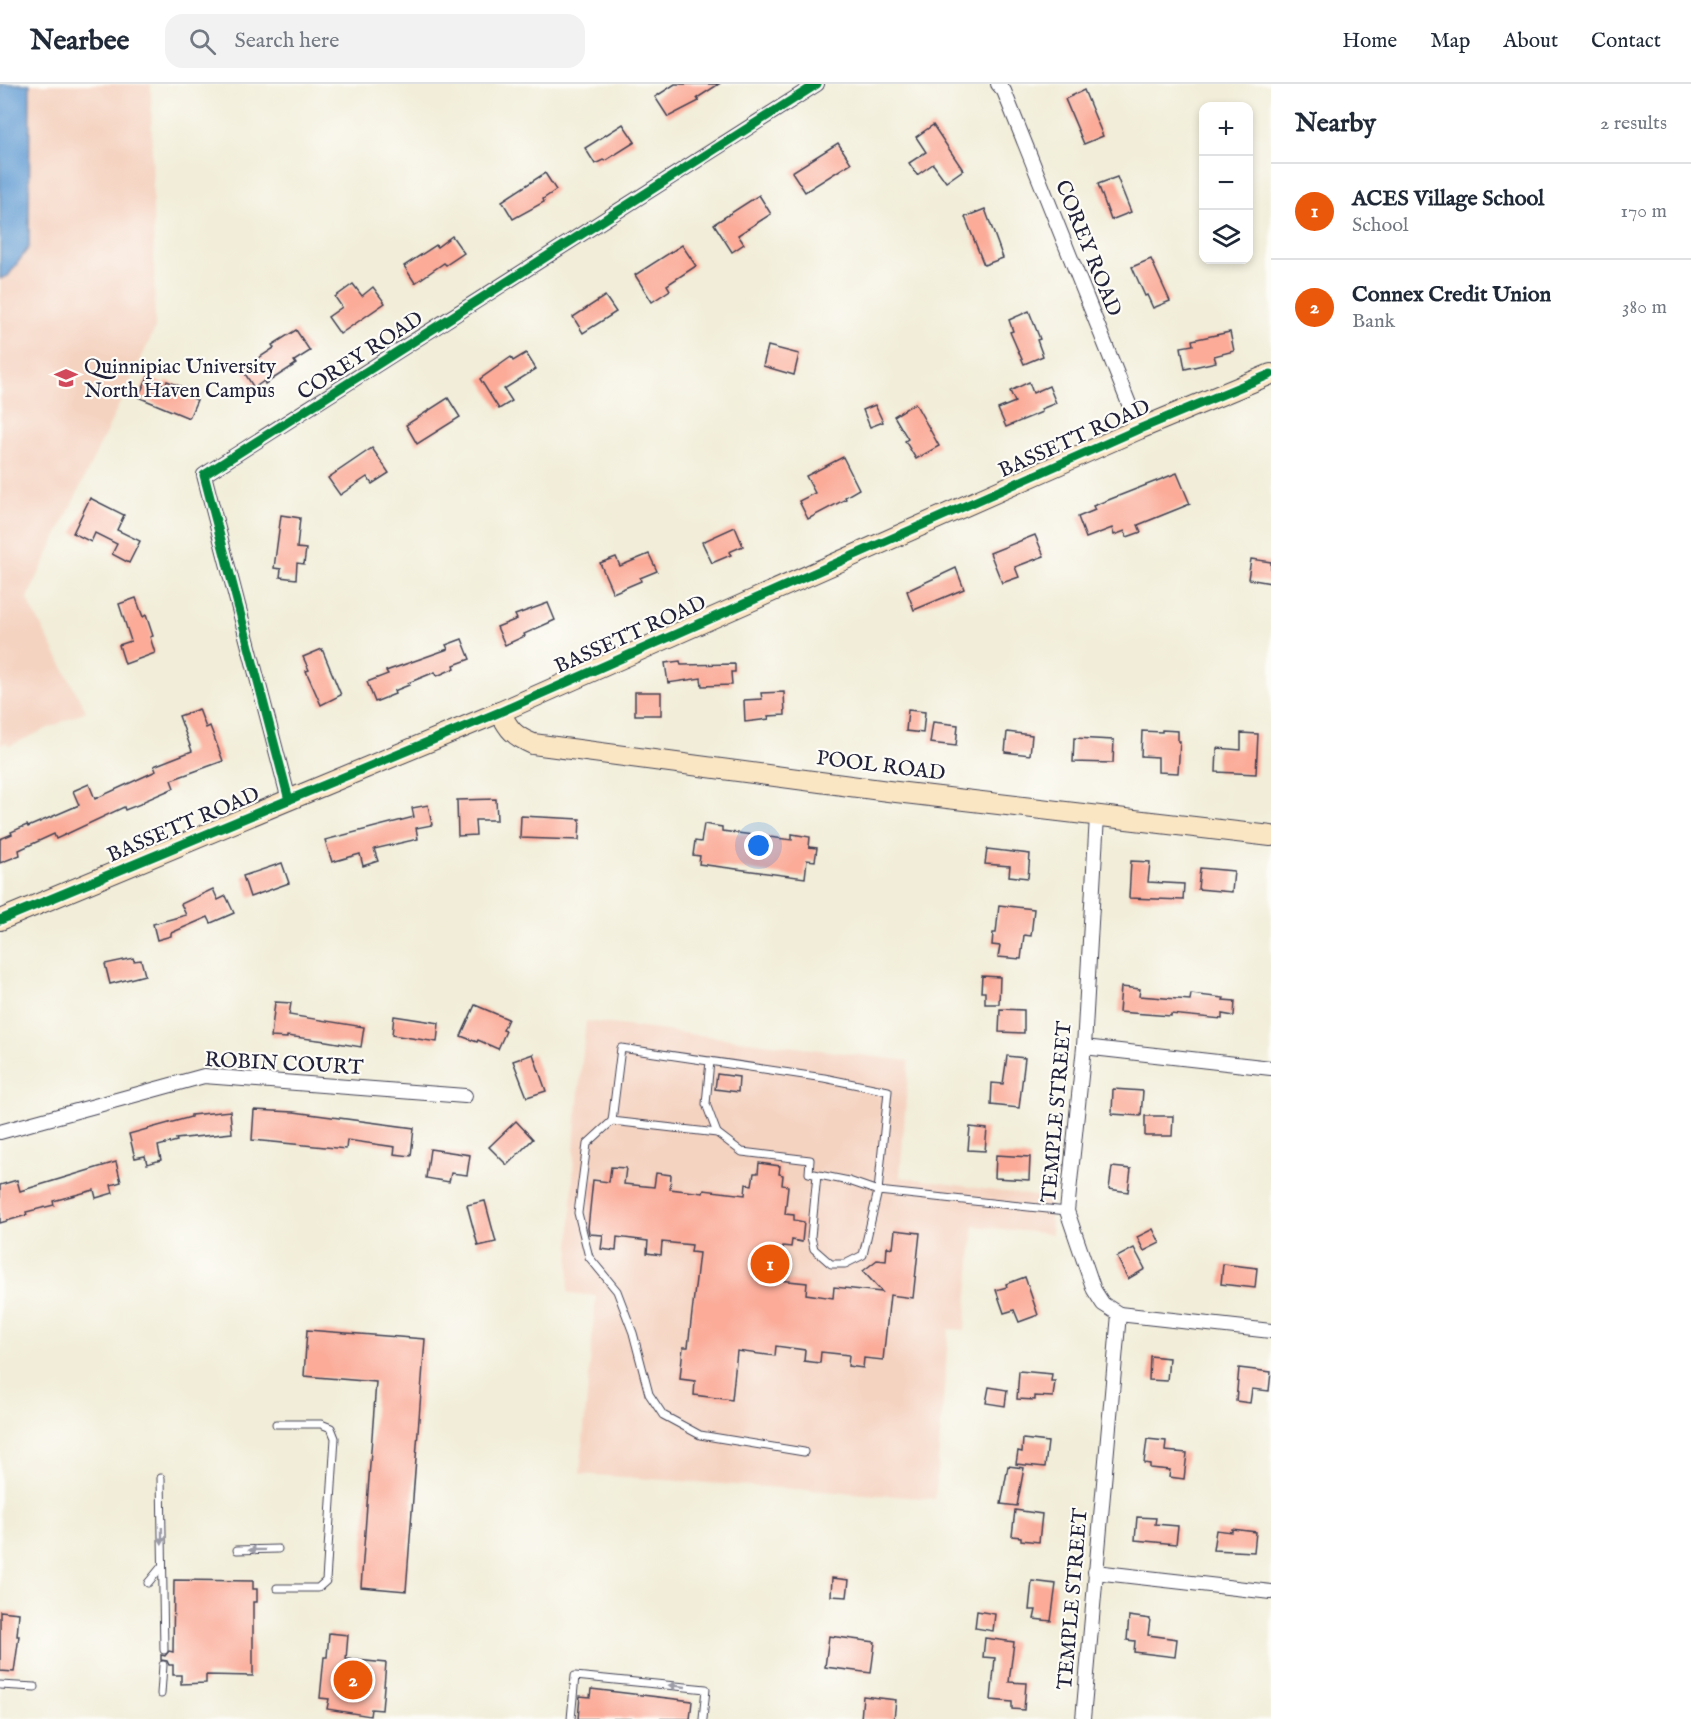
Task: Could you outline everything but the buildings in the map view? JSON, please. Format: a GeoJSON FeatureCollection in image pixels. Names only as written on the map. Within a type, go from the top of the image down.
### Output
{"type":"FeatureCollection","features":[{"type":"Feature","properties":{"kind":"street","name":"COREY ROAD"},"geometry":{"type":"LineString","coordinates":[[289,800],[204,475],[817,84]]}},
{"type":"Feature","properties":{"kind":"street","name":"COREY ROAD"},"geometry":{"type":"LineString","coordinates":[[998,84],[1004,91],[1139,429]]}},
{"type":"Feature","properties":{"kind":"street","name":"BASSETT ROAD"},"geometry":{"type":"LineString","coordinates":[[0,920],[500,712],[1139,429],[1271,374]]}},
{"type":"Feature","properties":{"kind":"street","name":"POOL ROAD"},"geometry":{"type":"LineString","coordinates":[[500,712],[508,728],[519,738],[534,744],[1271,836]]}},
{"type":"Feature","properties":{"kind":"street","name":"TEMPLE STREET"},"geometry":{"type":"LineString","coordinates":[[1083,1719],[1119,1314],[1103,1304],[1094,1290],[1067,1211],[1084,1047],[1097,816]]}},
{"type":"Feature","properties":{"kind":"street"},"geometry":{"type":"LineString","coordinates":[[1084,1047],[1271,1068]]}},
{"type":"Feature","properties":{"kind":"street","name":"ROBIN COURT"},"geometry":{"type":"LineString","coordinates":[[0,1132],[204,1076],[465,1096]]}},
{"type":"Feature","properties":{"kind":"street"},"geometry":{"type":"LineString","coordinates":[[1119,1314],[1271,1331]]}},
{"type":"Feature","properties":{"kind":"street"},"geometry":{"type":"LineString","coordinates":[[1095,1572],[1271,1592]]}},
{"type":"Feature","properties":{"kind":"lane"},"geometry":{"type":"LineString","coordinates":[[804,1452],[700,1435],[663,1415],[649,1394],[633,1333],[617,1291],[589,1257],[578,1213],[587,1144],[612,1121],[621,1048],[859,1084],[888,1091],[878,1191],[863,1255],[845,1264],[831,1264],[814,1249],[811,1237],[816,1175]]}},
{"type":"Feature","properties":{"kind":"lane"},"geometry":{"type":"LineString","coordinates":[[710,1061],[706,1104],[717,1132],[742,1152],[810,1160],[809,1173],[849,1181],[878,1191],[1067,1211]]}},
{"type":"Feature","properties":{"kind":"lane"},"geometry":{"type":"LineString","coordinates":[[612,1121],[717,1132]]}},
{"type":"Feature","properties":{"kind":"lane"},"geometry":{"type":"LineString","coordinates":[[276,1424],[321,1424],[331,1428],[336,1438],[326,1581],[318,1588],[278,1588]]}},
{"type":"Feature","properties":{"kind":"lane"},"geometry":{"type":"LineString","coordinates":[[161,1478],[164,1650]]}},
{"type":"Feature","properties":{"kind":"lane"},"geometry":{"type":"LineString","coordinates":[[237,1550],[278,1549]]}},
{"type":"Feature","properties":{"kind":"lane"},"geometry":{"type":"LineString","coordinates":[[147,1583],[162,1566]]}},
{"type":"Feature","properties":{"kind":"lane"},"geometry":{"type":"LineString","coordinates":[[161,1694],[164,1665]]}},
{"type":"Feature","properties":{"kind":"lane"},"geometry":{"type":"LineString","coordinates":[[571,1719],[575,1676],[706,1689],[703,1719]]}},
{"type":"Feature","properties":{"kind":"lane"},"geometry":{"type":"LineString","coordinates":[[0,1685],[35,1687]]}},
{"type":"Feature","properties":{"kind":"shaded area","name":"Quinnipiac University North Haven Campus"},"geometry":{"type":"Polygon","coordinates":[[[0,84],[151,84],[155,329],[27,599],[86,711],[9,746],[7,742],[0,745],[0,84]]]}},
{"type":"Feature","properties":{"kind":"shaded area"},"geometry":{"type":"Polygon","coordinates":[[[586,1021],[909,1061],[900,1177],[1048,1198],[1052,1234],[974,1226],[965,1330],[949,1329],[935,1499],[580,1474],[596,1296],[568,1293],[575,1132],[586,1021]]]}},
{"type":"Feature","properties":{"kind":"water"},"geometry":{"type":"Polygon","coordinates":[[[0,84],[30,84],[29,247],[8,276],[0,279],[0,84]]]}},
{"type":"Feature","properties":{"kind":"cycle path"},"geometry":{"type":"LineString","coordinates":[[289,800],[204,475],[817,84]]}},
{"type":"Feature","properties":{"kind":"cycle path"},"geometry":{"type":"LineString","coordinates":[[0,920],[500,712],[1139,429],[1271,374]]}},
{"type":"Feature","properties":{"kind":"place","name":"Quinnipiac University North Haven Campus"},"geometry":{"type":"Point","coordinates":[66,378]}},
{"type":"Feature","properties":{"kind":"place","name":"ACES Village School"},"geometry":{"type":"Point","coordinates":[770,1264]}},
{"type":"Feature","properties":{"kind":"place","name":"Connex Credit Union"},"geometry":{"type":"Point","coordinates":[353,1680]}}]}
